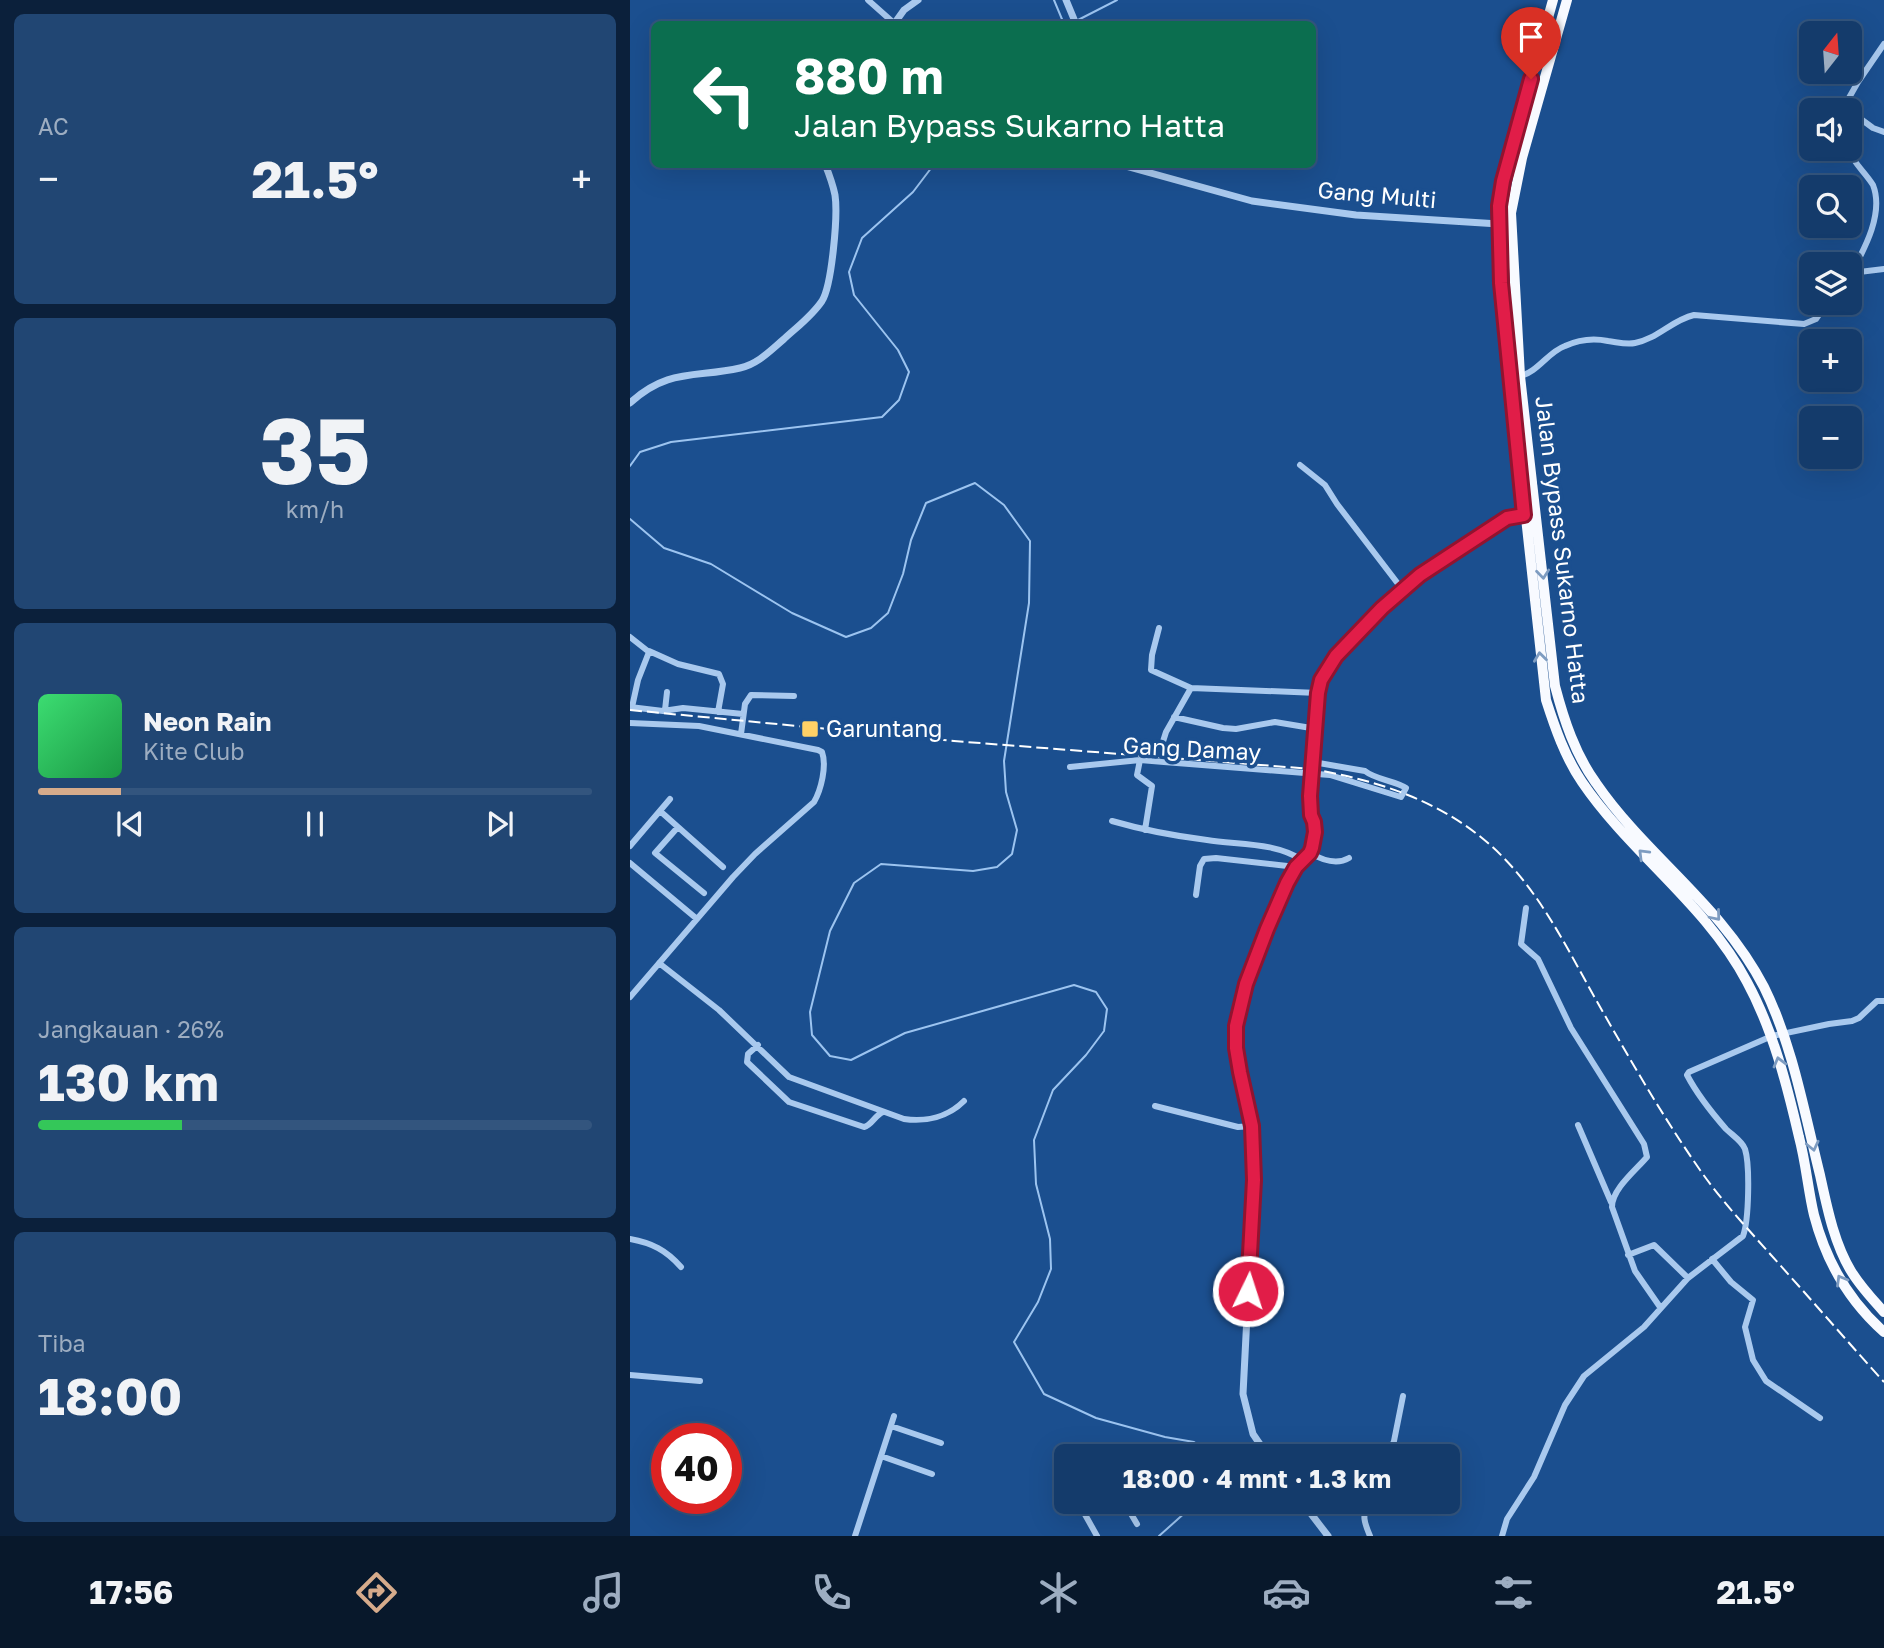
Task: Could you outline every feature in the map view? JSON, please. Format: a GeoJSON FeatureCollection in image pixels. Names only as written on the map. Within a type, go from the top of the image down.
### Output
{"type":"FeatureCollection","features":[{"type":"Feature","properties":{"kind":"highway","name":"Jalan Bypass Sukarno Hatta"},"geometry":{"type":"LineString","coordinates":[[1553,0],[1503,181],[1499,206],[1501,283],[1546,700],[1567,757],[1582,782],[1617,827],[1707,921],[1747,981],[1772,1037],[1800,1139],[1814,1214],[1825,1251],[1848,1292],[1865,1315],[1884,1332]]}},
{"type":"Feature","properties":{"kind":"highway","name":"Jalan Bypass Sukarno Hatta"},"geometry":{"type":"LineString","coordinates":[[1567,0],[1522,158],[1511,214],[1520,376],[1555,686],[1564,720],[1594,781],[1610,803],[1718,917],[1746,954],[1764,988],[1794,1066],[1835,1234],[1850,1269],[1884,1312]]}},
{"type":"Feature","properties":{"kind":"highway"},"geometry":{"type":"LineString","coordinates":[[1543,32],[1558,34]]}},
{"type":"Feature","properties":{"kind":"street"},"geometry":{"type":"LineString","coordinates":[[868,0],[892,21]]}},
{"type":"Feature","properties":{"kind":"street"},"geometry":{"type":"LineString","coordinates":[[897,21],[909,0]]}},
{"type":"Feature","properties":{"kind":"street"},"geometry":{"type":"LineString","coordinates":[[904,10],[918,0]]}},
{"type":"Feature","properties":{"kind":"street"},"geometry":{"type":"LineString","coordinates":[[1066,0],[1075,21]]}},
{"type":"Feature","properties":{"kind":"street"},"geometry":{"type":"LineString","coordinates":[[1853,98],[1884,44]]}},
{"type":"Feature","properties":{"kind":"street"},"geometry":{"type":"LineString","coordinates":[[1862,121],[1884,132]]}},
{"type":"Feature","properties":{"kind":"street"},"geometry":{"type":"LineString","coordinates":[[1854,161],[1874,186],[1879,206],[1875,230],[1862,253]]}},
{"type":"Feature","properties":{"kind":"street"},"geometry":{"type":"LineString","coordinates":[[630,402],[645,391],[676,376],[741,368],[751,364],[773,349],[812,313],[827,289],[836,216],[835,196],[826,168]]}},
{"type":"Feature","properties":{"kind":"street","name":"Gang Multi"},"geometry":{"type":"LineString","coordinates":[[1132,168],[1252,201],[1356,215],[1499,224]]}},
{"type":"Feature","properties":{"kind":"street"},"geometry":{"type":"LineString","coordinates":[[1862,272],[1884,269]]}},
{"type":"Feature","properties":{"kind":"street"},"geometry":{"type":"LineString","coordinates":[[1520,376],[1530,372],[1553,351],[1577,342],[1598,340],[1633,344],[1646,340],[1684,317],[1694,315],[1804,324],[1819,315]]}},
{"type":"Feature","properties":{"kind":"street"},"geometry":{"type":"LineString","coordinates":[[1300,465],[1325,485],[1402,589]]}},
{"type":"Feature","properties":{"kind":"street"},"geometry":{"type":"LineString","coordinates":[[1260,1444],[1253,1434],[1243,1394],[1254,1180],[1252,1126],[1236,1048],[1236,1026],[1246,984],[1267,929],[1296,867],[1310,853],[1315,832],[1311,815],[1312,774],[1321,680],[1336,656],[1402,589],[1507,518],[1536,515]]}},
{"type":"Feature","properties":{"kind":"street"},"geometry":{"type":"LineString","coordinates":[[1159,628],[1152,655],[1152,670],[1191,688],[1318,693]]}},
{"type":"Feature","properties":{"kind":"street"},"geometry":{"type":"LineString","coordinates":[[630,637],[649,650],[681,664],[719,674],[723,678],[718,712]]}},
{"type":"Feature","properties":{"kind":"street"},"geometry":{"type":"LineString","coordinates":[[649,650],[631,707],[665,710],[683,708],[743,714]]}},
{"type":"Feature","properties":{"kind":"street"},"geometry":{"type":"LineString","coordinates":[[1160,751],[1174,717],[1191,688]]}},
{"type":"Feature","properties":{"kind":"street"},"geometry":{"type":"LineString","coordinates":[[665,710],[667,692]]}},
{"type":"Feature","properties":{"kind":"street"},"geometry":{"type":"LineString","coordinates":[[741,734],[743,714],[747,699],[751,695],[794,696]]}},
{"type":"Feature","properties":{"kind":"street"},"geometry":{"type":"LineString","coordinates":[[1174,717],[1223,729],[1275,722],[1317,729]]}},
{"type":"Feature","properties":{"kind":"street"},"geometry":{"type":"LineString","coordinates":[[630,723],[699,726],[822,752],[824,759],[819,792],[814,802],[755,854],[630,997]]}},
{"type":"Feature","properties":{"kind":"street"},"geometry":{"type":"LineString","coordinates":[[1140,760],[1137,775],[1152,786],[1145,830]]}},
{"type":"Feature","properties":{"kind":"street","name":"Gang Damay"},"geometry":{"type":"LineString","coordinates":[[1070,766],[1140,760],[1330,775],[1396,796],[1401,797],[1404,794],[1405,787],[1367,775],[1365,771],[1313,762]]}},
{"type":"Feature","properties":{"kind":"street"},"geometry":{"type":"LineString","coordinates":[[630,846],[670,799]]}},
{"type":"Feature","properties":{"kind":"street"},"geometry":{"type":"LineString","coordinates":[[660,811],[723,867]]}},
{"type":"Feature","properties":{"kind":"street"},"geometry":{"type":"LineString","coordinates":[[1112,821],[1145,830],[1205,840],[1283,849],[1301,860]]}},
{"type":"Feature","properties":{"kind":"street"},"geometry":{"type":"LineString","coordinates":[[678,827],[655,853],[704,893]]}},
{"type":"Feature","properties":{"kind":"street"},"geometry":{"type":"LineString","coordinates":[[1310,853],[1325,860],[1339,862],[1349,858]]}},
{"type":"Feature","properties":{"kind":"street"},"geometry":{"type":"LineString","coordinates":[[1196,895],[1200,866],[1204,859],[1296,867]]}},
{"type":"Feature","properties":{"kind":"street"},"geometry":{"type":"LineString","coordinates":[[630,863],[697,919]]}},
{"type":"Feature","properties":{"kind":"street"},"geometry":{"type":"LineString","coordinates":[[1527,908],[1521,944],[1538,959],[1571,1027],[1644,1144],[1647,1157],[1611,1202]]}},
{"type":"Feature","properties":{"kind":"street"},"geometry":{"type":"LineString","coordinates":[[659,963],[719,1010],[789,1077],[904,1119],[920,1121],[955,1110],[964,1101]]}},
{"type":"Feature","properties":{"kind":"street"},"geometry":{"type":"LineString","coordinates":[[1502,1536],[1507,1519],[1534,1477],[1575,1387],[1584,1376],[1644,1327],[1688,1278],[1743,1236],[1746,1227],[1745,1148],[1720,1122],[1687,1076],[1695,1068],[1783,1033],[1852,1021],[1877,1001],[1884,1001]]}},
{"type":"Feature","properties":{"kind":"street"},"geometry":{"type":"LineString","coordinates":[[758,1045],[748,1054],[747,1062],[789,1102],[864,1127],[869,1125],[876,1115],[885,1112]]}},
{"type":"Feature","properties":{"kind":"street"},"geometry":{"type":"LineString","coordinates":[[1154,1106],[1238,1127],[1252,1126]]}},
{"type":"Feature","properties":{"kind":"street"},"geometry":{"type":"LineString","coordinates":[[1578,1125],[1611,1202],[1628,1255],[1644,1287],[1660,1307]]}},
{"type":"Feature","properties":{"kind":"street"},"geometry":{"type":"LineString","coordinates":[[630,1239],[644,1241],[667,1251],[681,1266]]}},
{"type":"Feature","properties":{"kind":"street"},"geometry":{"type":"LineString","coordinates":[[1628,1255],[1654,1245],[1688,1278]]}},
{"type":"Feature","properties":{"kind":"street"},"geometry":{"type":"LineString","coordinates":[[1712,1259],[1731,1282],[1754,1300],[1745,1320],[1746,1334],[1753,1360],[1766,1381],[1820,1418]]}},
{"type":"Feature","properties":{"kind":"street"},"geometry":{"type":"LineString","coordinates":[[630,1375],[700,1381]]}},
{"type":"Feature","properties":{"kind":"street"},"geometry":{"type":"LineString","coordinates":[[1393,1444],[1403,1396]]}},
{"type":"Feature","properties":{"kind":"street"},"geometry":{"type":"LineString","coordinates":[[855,1536],[894,1416]]}},
{"type":"Feature","properties":{"kind":"street"},"geometry":{"type":"LineString","coordinates":[[891,1426],[941,1443]]}},
{"type":"Feature","properties":{"kind":"street"},"geometry":{"type":"LineString","coordinates":[[881,1456],[932,1474]]}},
{"type":"Feature","properties":{"kind":"street"},"geometry":{"type":"LineString","coordinates":[[1085,1514],[1097,1536]]}},
{"type":"Feature","properties":{"kind":"street"},"geometry":{"type":"LineString","coordinates":[[1131,1514],[1137,1524]]}},
{"type":"Feature","properties":{"kind":"street"},"geometry":{"type":"LineString","coordinates":[[1311,1514],[1328,1536]]}},
{"type":"Feature","properties":{"kind":"street"},"geometry":{"type":"LineString","coordinates":[[1363,1514],[1370,1536]]}},
{"type":"Feature","properties":{"kind":"waterway"},"geometry":{"type":"LineString","coordinates":[[1054,0],[1063,21]]}},
{"type":"Feature","properties":{"kind":"waterway"},"geometry":{"type":"LineString","coordinates":[[1078,20],[1117,0]]}},
{"type":"Feature","properties":{"kind":"waterway"},"geometry":{"type":"LineString","coordinates":[[630,466],[640,452],[671,442],[882,417],[899,400],[909,372],[898,350],[854,295],[849,272],[862,238],[913,192],[931,168]]}},
{"type":"Feature","properties":{"kind":"waterway"},"geometry":{"type":"LineString","coordinates":[[630,519],[664,548],[711,564],[792,613],[846,637],[871,628],[888,613],[926,503],[975,483],[1004,505],[1030,541],[1029,603],[1004,761],[1006,792],[1017,830],[1012,854],[997,867],[973,871],[881,864],[854,883],[830,931],[810,1012],[812,1035],[830,1056],[851,1060],[905,1033],[1074,985],[1096,992],[1107,1009],[1104,1031],[1053,1090],[1034,1140],[1036,1184],[1050,1239],[1051,1269],[1038,1302],[1014,1342],[1044,1394],[1096,1418],[1197,1444]]}},
{"type":"Feature","properties":{"kind":"waterway"},"geometry":{"type":"LineString","coordinates":[[1159,1536],[1184,1514]]}},
{"type":"Feature","properties":{"kind":"railway"},"geometry":{"type":"LineString","coordinates":[[630,710],[954,741],[1312,769],[1380,785],[1423,801],[1482,838],[1517,873],[1559,933],[1645,1085],[1700,1170],[1734,1214],[1884,1382]]}},
{"type":"Feature","properties":{"kind":"place","name":"Garuntang"},"geometry":{"type":"Point","coordinates":[810,729]}},
{"type":"Feature","properties":{"kind":"route"},"geometry":{"type":"LineString","coordinates":[[1248,1291],[1254,1180],[1252,1126],[1236,1048],[1236,1026],[1246,984],[1267,929],[1287,883],[1312,848],[1315,832],[1310,796],[1321,680],[1336,656],[1402,589],[1507,518],[1524,515],[1501,283],[1499,206],[1503,181],[1531,79]]}}]}
